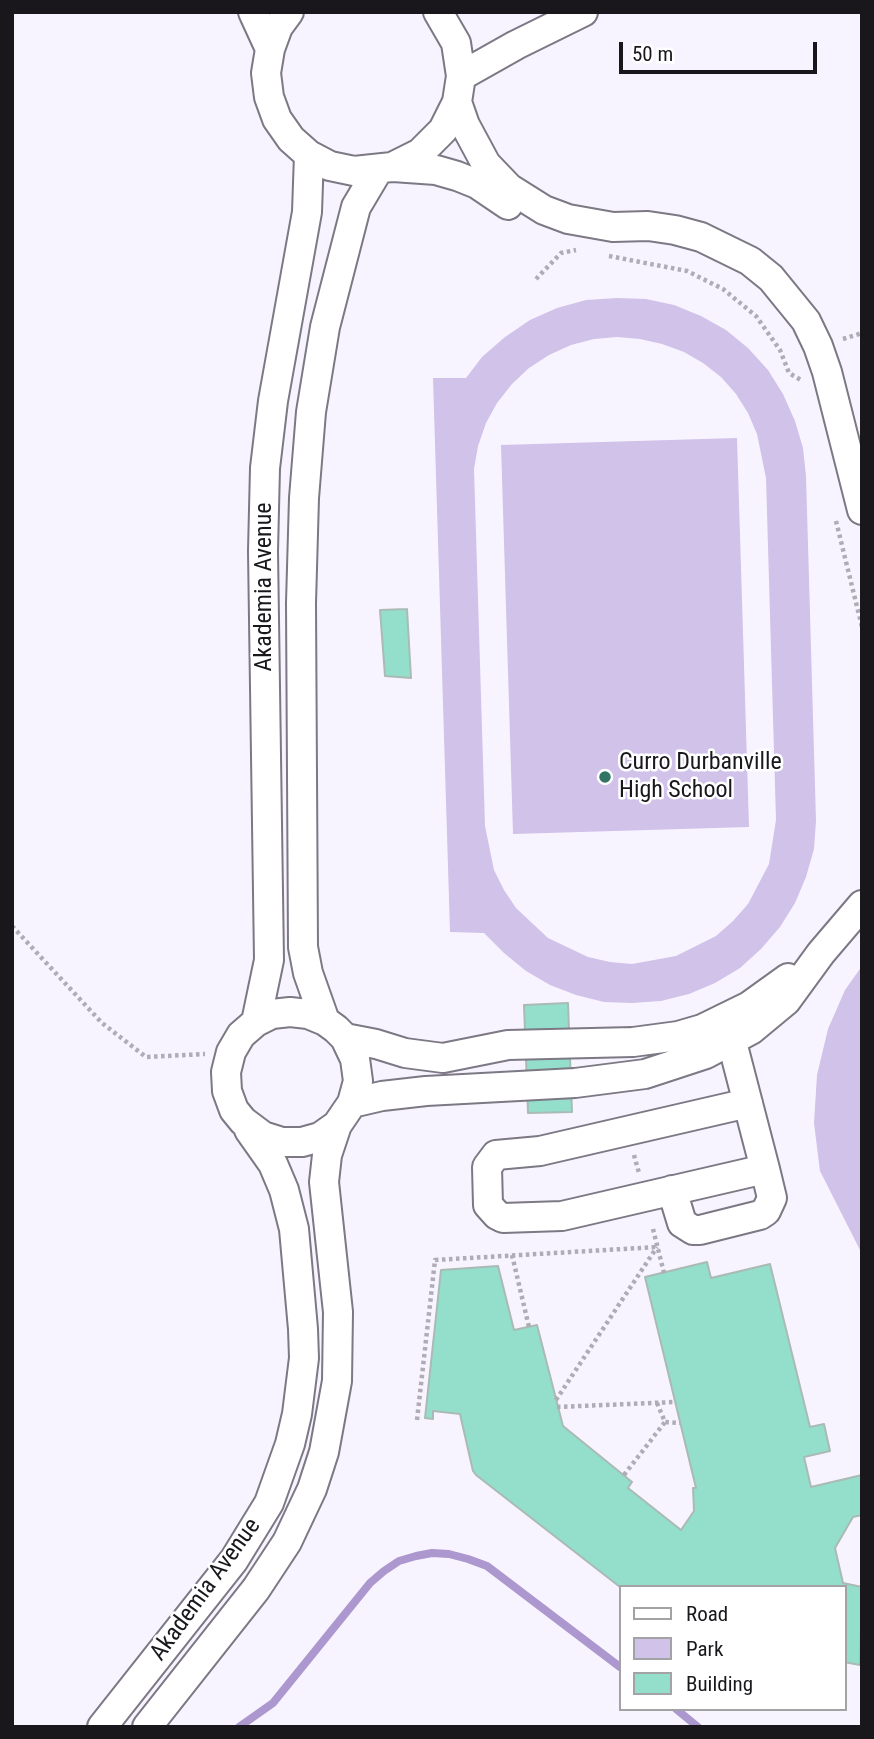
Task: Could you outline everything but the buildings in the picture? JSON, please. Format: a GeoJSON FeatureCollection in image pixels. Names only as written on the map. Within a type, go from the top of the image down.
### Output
{"type":"FeatureCollection","features":[{"type":"Feature","properties":{"kind":"street"},"geometry":{"type":"LineString","coordinates":[[253,12],[270,49]]}},
{"type":"Feature","properties":{"kind":"street"},"geometry":{"type":"LineString","coordinates":[[289,12],[278,27],[270,49],[266,73],[269,97],[277,119],[291,139],[309,155],[330,166],[354,171],[436,170],[457,176],[500,197],[530,222],[554,232],[584,235],[613,227]]}},
{"type":"Feature","properties":{"kind":"street"},"geometry":{"type":"LineString","coordinates":[[385,169],[421,153],[443,130],[459,89],[516,45],[583,12]]}},
{"type":"Feature","properties":{"kind":"street"},"geometry":{"type":"LineString","coordinates":[[445,13],[456,43],[459,89],[475,147],[496,176],[509,188],[544,210],[568,219],[613,227],[648,226],[701,237],[750,261],[771,278],[790,299],[806,321],[827,372],[849,515]]}},
{"type":"Feature","properties":{"kind":"street","name":"Akademia Avenue"},"geometry":{"type":"LineString","coordinates":[[256,1022],[269,960],[263,551],[265,468],[273,401],[307,212],[309,155]]}},
{"type":"Feature","properties":{"kind":"street","name":"Akademia Avenue"},"geometry":{"type":"LineString","coordinates":[[335,1029],[308,973],[303,947],[301,603],[304,498],[311,412],[325,327],[356,207],[385,169]]}},
{"type":"Feature","properties":{"kind":"street"},"geometry":{"type":"LineString","coordinates":[[729,1030],[706,1054],[645,1074],[575,1083],[382,1096],[345,1114],[320,1137],[302,1142],[282,1142],[263,1136],[243,1121],[234,1110],[227,1091],[226,1072],[231,1052],[241,1035],[256,1022],[272,1014],[309,1014],[335,1029],[405,1054],[443,1058],[508,1045],[633,1042],[729,1030],[751,1030],[786,1001],[821,953],[862,905]]}},
{"type":"Feature","properties":{"kind":"street"},"geometry":{"type":"LineString","coordinates":[[335,1029],[355,1059],[358,1081],[345,1114]]}},
{"type":"Feature","properties":{"kind":"street"},"geometry":{"type":"LineString","coordinates":[[672,1190],[682,1223],[693,1230],[760,1215],[766,1211],[772,1198],[729,1030]]}},
{"type":"Feature","properties":{"kind":"street"},"geometry":{"type":"LineString","coordinates":[[748,1103],[540,1151],[501,1153],[491,1159],[487,1167],[488,1205],[503,1218],[562,1216],[765,1169]]}},
{"type":"Feature","properties":{"kind":"street","name":"Akademia Avenue"},"geometry":{"type":"LineString","coordinates":[[147,1727],[276,1560],[296,1524],[320,1464],[333,1415],[339,1347],[338,1312],[324,1182],[327,1155],[345,1114]]}},
{"type":"Feature","properties":{"kind":"street","name":"Akademia Avenue"},"geometry":{"type":"LineString","coordinates":[[102,1727],[234,1560],[254,1530],[281,1474],[298,1414],[304,1358],[303,1329],[290,1208],[273,1164],[243,1121]]}},
{"type":"Feature","properties":{"kind":"path"},"geometry":{"type":"LineString","coordinates":[[536,279],[561,253],[579,250]]}},
{"type":"Feature","properties":{"kind":"path"},"geometry":{"type":"LineString","coordinates":[[607,256],[687,271],[723,289],[755,316],[780,350],[789,373],[802,381]]}},
{"type":"Feature","properties":{"kind":"path"},"geometry":{"type":"LineString","coordinates":[[849,515],[862,627]]}},
{"type":"Feature","properties":{"kind":"path"},"geometry":{"type":"LineString","coordinates":[[12,926],[102,1023],[146,1057],[231,1052]]}},
{"type":"Feature","properties":{"kind":"path"},"geometry":{"type":"LineString","coordinates":[[417,1420],[435,1260],[657,1247],[556,1400]]}},
{"type":"Feature","properties":{"kind":"path"},"geometry":{"type":"LineString","coordinates":[[512,1255],[529,1327]]}},
{"type":"Feature","properties":{"kind":"path"},"geometry":{"type":"LineString","coordinates":[[561,1393],[564,1407]]}},
{"type":"Feature","properties":{"kind":"path"},"geometry":{"type":"LineString","coordinates":[[557,1407],[675,1402]]}},
{"type":"Feature","properties":{"kind":"path"},"geometry":{"type":"LineString","coordinates":[[657,1403],[665,1422]]}},
{"type":"Feature","properties":{"kind":"path"},"geometry":{"type":"LineString","coordinates":[[665,1422],[680,1423]]}},
{"type":"Feature","properties":{"kind":"path"},"geometry":{"type":"LineString","coordinates":[[624,1475],[665,1422]]}},
{"type":"Feature","properties":{"kind":"green space"},"geometry":{"type":"Polygon","coordinates":[[[646,299],[674,305],[726,330],[748,348],[768,370],[783,394],[803,448],[806,476],[816,821],[814,849],[795,903],[780,927],[761,949],[740,968],[715,983],[689,994],[661,1001],[604,1002],[576,995],[550,985],[526,971],[484,933],[450,932],[433,378],[466,378],[482,357],[530,320],[557,308],[586,300],[646,299]],[[594,339],[571,345],[529,368],[497,403],[486,423],[474,469],[485,826],[494,870],[516,908],[548,938],[588,957],[632,964],[676,956],[716,936],[733,921],[748,904],[769,864],[776,820],[766,478],[757,434],[736,394],[721,377],[684,352],[640,339],[594,339]]]}},
{"type":"Feature","properties":{"kind":"green space"},"geometry":{"type":"Polygon","coordinates":[[[737,438],[749,827],[513,834],[501,445],[737,438]]]}},
{"type":"Feature","properties":{"kind":"green space"},"geometry":{"type":"Polygon","coordinates":[[[862,966],[862,1254],[820,1171],[814,1123],[817,1075],[828,1029],[845,990],[862,966]]]}},
{"type":"Feature","properties":{"kind":"waterway"},"geometry":{"type":"LineString","coordinates":[[239,1727],[273,1703],[370,1583],[399,1561],[432,1553],[449,1554],[487,1566],[618,1665]]}},
{"type":"Feature","properties":{"kind":"waterway"},"geometry":{"type":"LineString","coordinates":[[678,1711],[698,1727]]}},
{"type":"Feature","properties":{"kind":"place","name":"Curro Durbanville High School"},"geometry":{"type":"Point","coordinates":[605,777]}}]}
